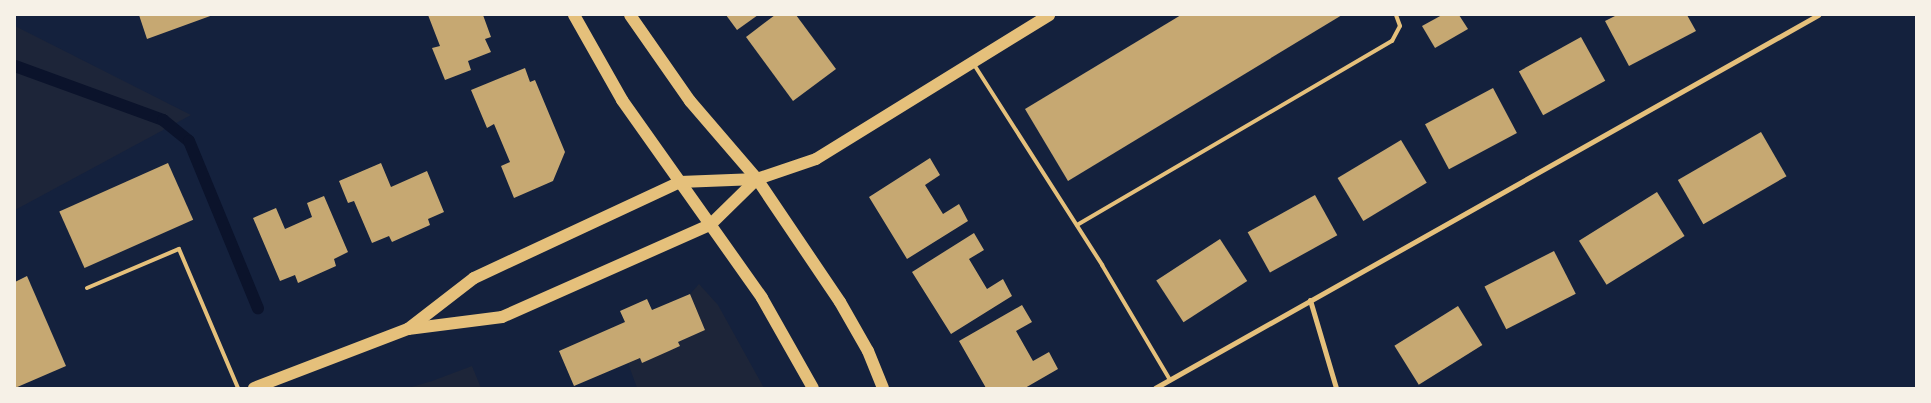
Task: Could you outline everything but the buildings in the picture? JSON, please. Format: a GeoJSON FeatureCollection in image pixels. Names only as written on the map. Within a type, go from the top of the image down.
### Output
{"type":"FeatureCollection","features":[{"type":"Feature","properties":{"kind":"main road"},"geometry":{"type":"LineString","coordinates":[[574,15],[622,100],[762,298],[813,388]]}},
{"type":"Feature","properties":{"kind":"main road"},"geometry":{"type":"LineString","coordinates":[[630,15],[690,101],[757,179],[840,302],[868,351],[883,388]]}},
{"type":"Feature","properties":{"kind":"main road"},"geometry":{"type":"LineString","coordinates":[[408,329],[474,278],[680,182],[757,179],[816,159],[1049,15]]}},
{"type":"Feature","properties":{"kind":"main road"},"geometry":{"type":"LineString","coordinates":[[254,388],[408,329],[502,317],[710,225],[757,179]]}},
{"type":"Feature","properties":{"kind":"street"},"geometry":{"type":"LineString","coordinates":[[1156,388],[1818,15]]}},
{"type":"Feature","properties":{"kind":"street"},"geometry":{"type":"LineString","coordinates":[[1310,300],[1336,388]]}},
{"type":"Feature","properties":{"kind":"lane"},"geometry":{"type":"LineString","coordinates":[[1077,225],[1392,41],[1400,26],[1396,15]]}},
{"type":"Feature","properties":{"kind":"lane"},"geometry":{"type":"LineString","coordinates":[[972,61],[1077,225],[1170,380]]}},
{"type":"Feature","properties":{"kind":"lane"},"geometry":{"type":"LineString","coordinates":[[87,288],[179,249],[238,388]]}},
{"type":"Feature","properties":{"kind":"shaded area"},"geometry":{"type":"Polygon","coordinates":[[[15,26],[191,115],[15,210],[15,26]]]}},
{"type":"Feature","properties":{"kind":"shaded area"},"geometry":{"type":"Polygon","coordinates":[[[699,284],[718,305],[764,388],[637,388],[628,363],[640,358],[642,363],[679,347],[678,342],[705,330],[690,294],[699,284]]]}},
{"type":"Feature","properties":{"kind":"shaded area"},"geometry":{"type":"Polygon","coordinates":[[[472,366],[481,388],[408,388],[432,381],[472,366]]]}},
{"type":"Feature","properties":{"kind":"waterway"},"geometry":{"type":"LineString","coordinates":[[15,66],[163,120],[189,141],[258,308]]}}]}
